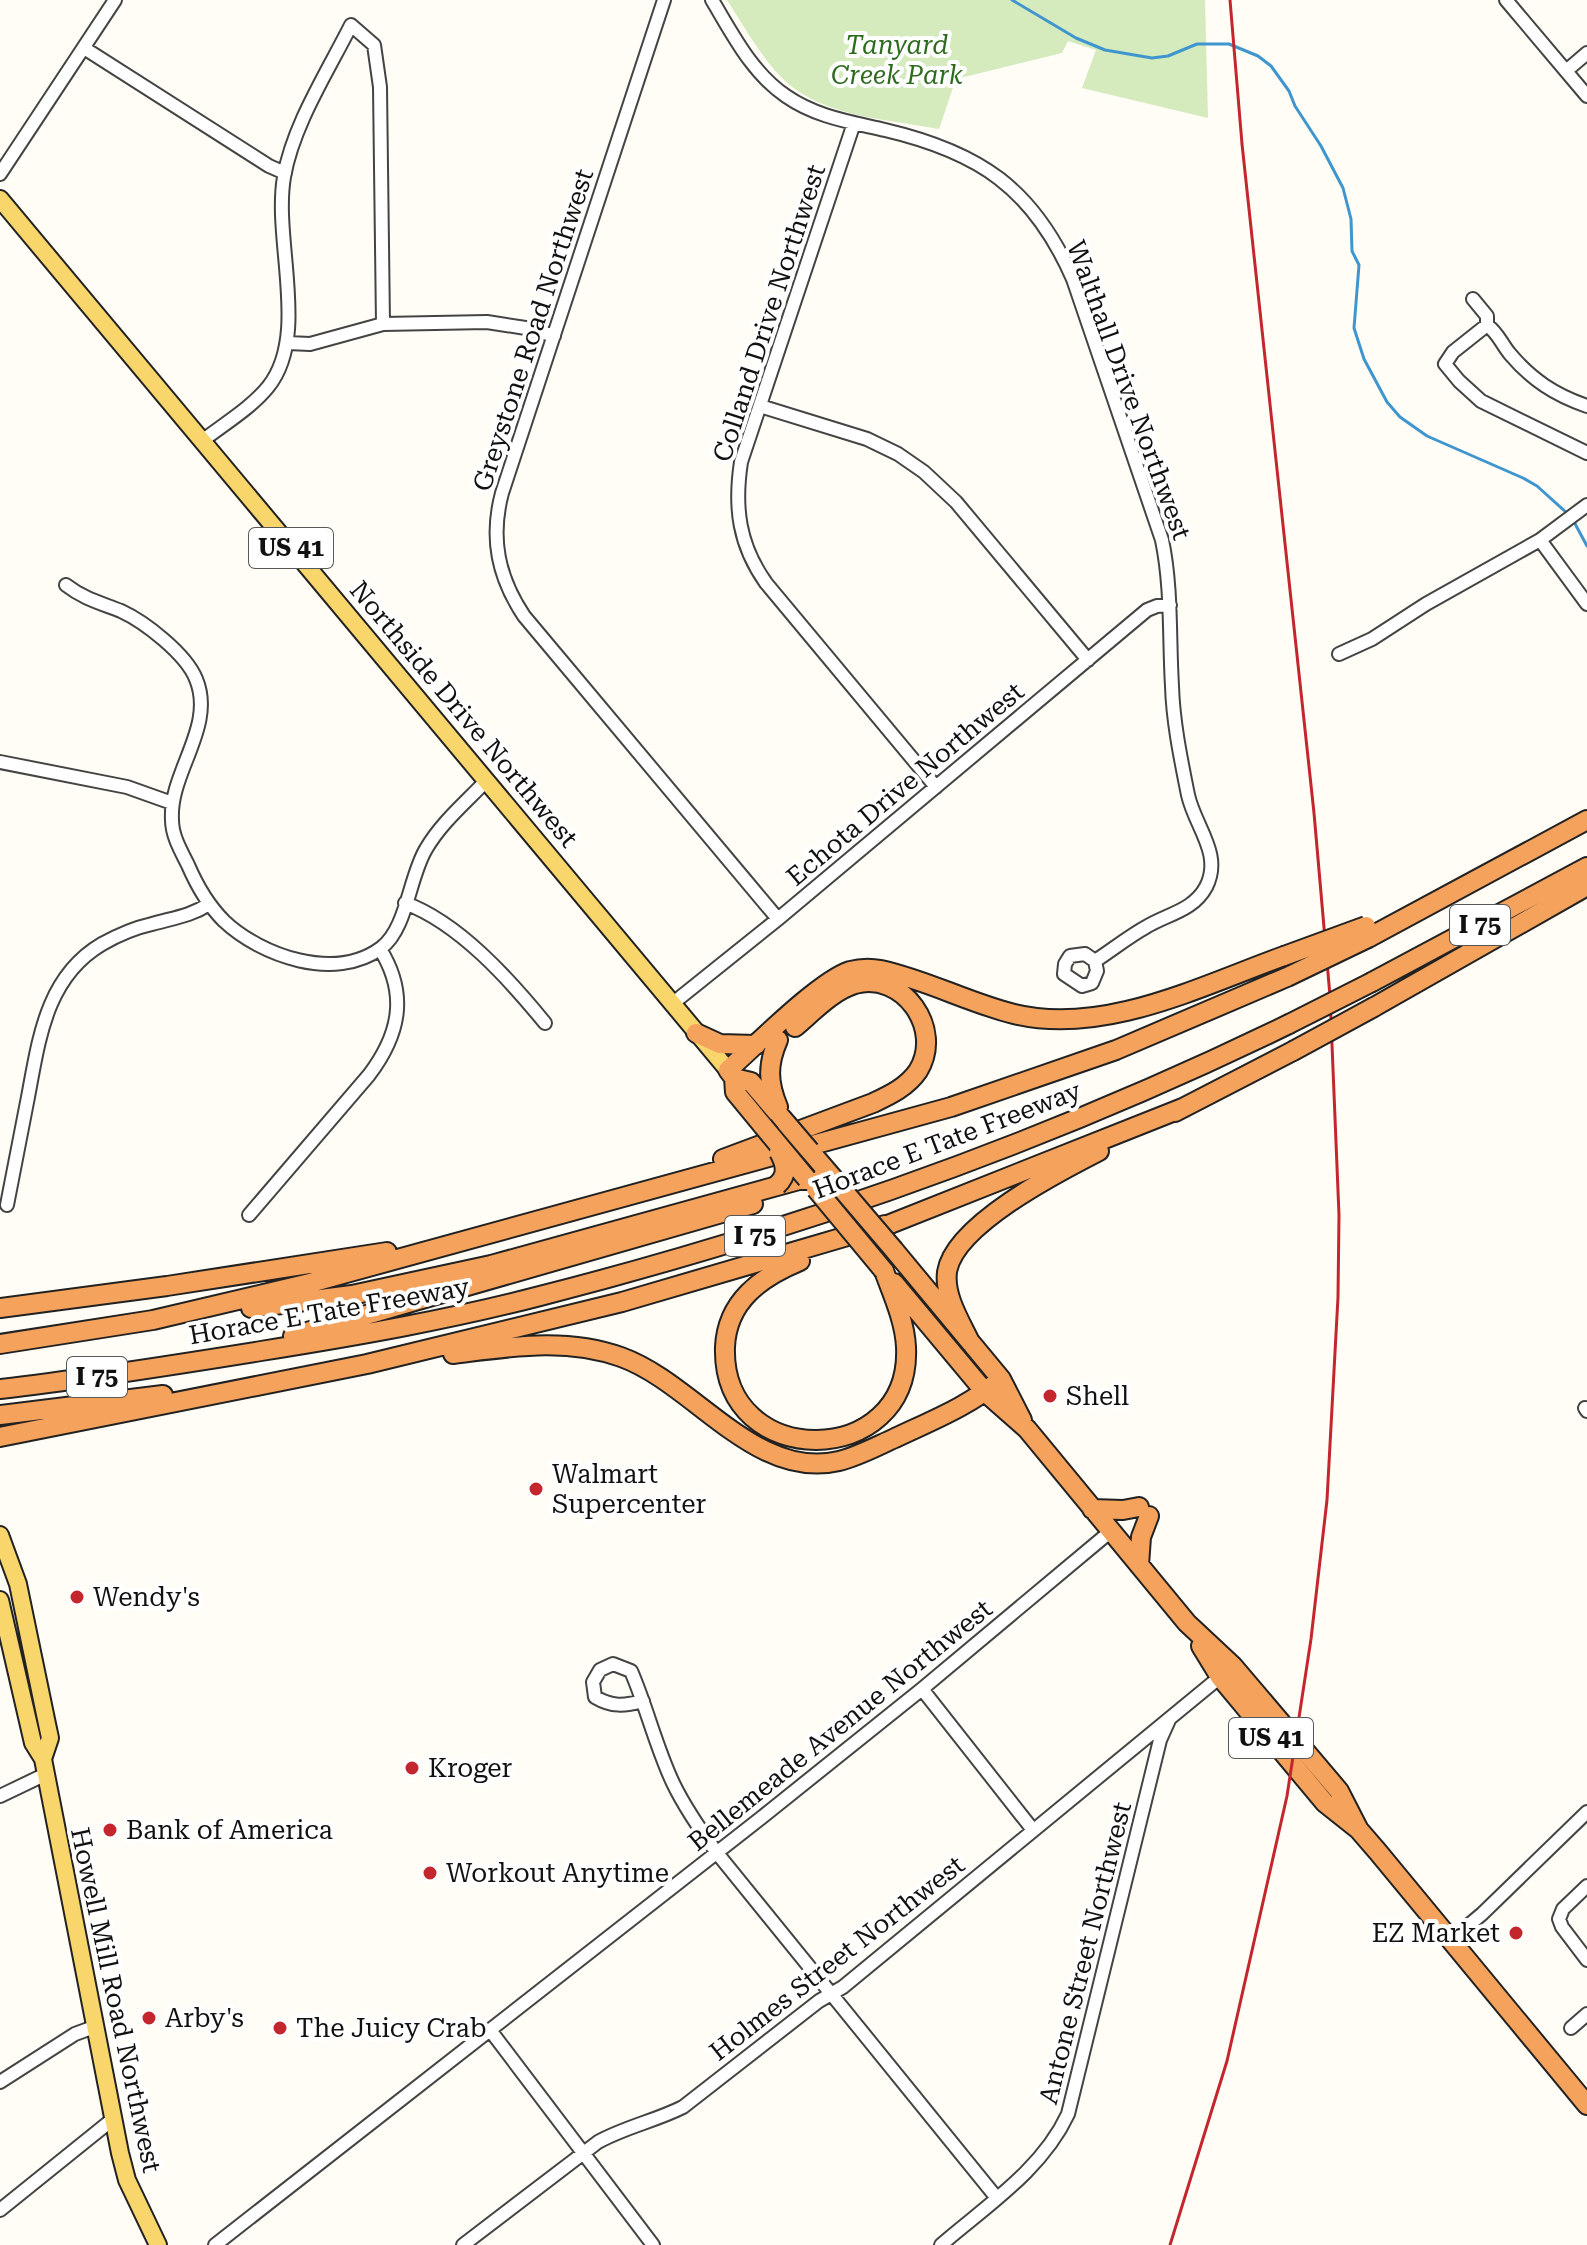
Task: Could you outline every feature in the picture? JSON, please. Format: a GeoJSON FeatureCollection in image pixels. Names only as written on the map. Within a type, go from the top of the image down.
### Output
{"type":"FeatureCollection","features":[{"type":"Feature","properties":{"kind":"highway","name":"Horace E Tate Freeway"},"geometry":{"type":"LineString","coordinates":[[0,1344],[153,1320],[310,1283],[951,1107],[1116,1050],[1287,977],[1367,932],[1426,907],[1587,820]]}},
{"type":"Feature","properties":{"kind":"highway","name":"Horace E Tate Freeway"},"geometry":{"type":"LineString","coordinates":[[0,1389],[83,1380],[371,1333],[537,1297],[686,1257],[823,1215],[1062,1127],[1289,1024],[1587,867]]}},
{"type":"Feature","properties":{"kind":"highway"},"geometry":{"type":"LineString","coordinates":[[970,1342],[957,1316],[947,1282],[952,1256],[966,1237],[1028,1191],[1374,1007],[1587,886]]}},
{"type":"Feature","properties":{"kind":"highway"},"geometry":{"type":"LineString","coordinates":[[731,1074],[756,1045],[835,978],[865,968],[894,972],[1014,1014],[1063,1021],[1104,1017],[1159,1001],[1284,956],[1367,932]]}},
{"type":"Feature","properties":{"kind":"highway"},"geometry":{"type":"LineString","coordinates":[[574,1212],[873,1103],[907,1084],[917,1072],[924,1059],[927,1038],[922,1018],[910,1001],[891,988],[856,984],[831,997],[731,1074]]}},
{"type":"Feature","properties":{"kind":"highway"},"geometry":{"type":"LineString","coordinates":[[696,1033],[720,1044],[756,1045]]}},
{"type":"Feature","properties":{"kind":"highway"},"geometry":{"type":"LineString","coordinates":[[775,1108],[769,1066],[778,1040]]}},
{"type":"Feature","properties":{"kind":"highway","name":"Northside Drive Northwest"},"geometry":{"type":"LineString","coordinates":[[731,1074],[751,1082],[894,1250],[1001,1379],[1027,1429]]}},
{"type":"Feature","properties":{"kind":"highway","name":"Northside Drive Northwest"},"geometry":{"type":"LineString","coordinates":[[731,1074],[735,1092],[807,1186],[884,1271],[985,1392],[1027,1429],[1187,1623],[1233,1666],[1339,1791],[1359,1830]]}},
{"type":"Feature","properties":{"kind":"highway"},"geometry":{"type":"LineString","coordinates":[[884,1271],[902,1323],[906,1347],[905,1367],[891,1403],[861,1430],[844,1438],[822,1442],[800,1441],[763,1426],[738,1399],[726,1370],[725,1357],[728,1329],[739,1303],[748,1291],[770,1274],[885,1225],[1185,1107]]}},
{"type":"Feature","properties":{"kind":"highway"},"geometry":{"type":"LineString","coordinates":[[758,1120],[785,1167],[783,1178],[777,1185]]}},
{"type":"Feature","properties":{"kind":"highway"},"geometry":{"type":"LineString","coordinates":[[807,1186],[810,1151]]}},
{"type":"Feature","properties":{"kind":"highway"},"geometry":{"type":"LineString","coordinates":[[153,1320],[352,1295],[491,1265],[777,1185],[842,1189]]}},
{"type":"Feature","properties":{"kind":"highway"},"geometry":{"type":"LineString","coordinates":[[194,1362],[376,1314],[807,1186]]}},
{"type":"Feature","properties":{"kind":"highway"},"geometry":{"type":"LineString","coordinates":[[0,1438],[367,1364],[622,1302],[885,1225]]}},
{"type":"Feature","properties":{"kind":"highway"},"geometry":{"type":"LineString","coordinates":[[0,1308],[477,1239]]}},
{"type":"Feature","properties":{"kind":"highway"},"geometry":{"type":"LineString","coordinates":[[367,1364],[540,1344],[589,1348],[625,1358],[655,1373],[764,1451],[788,1460],[813,1464],[836,1462],[859,1455],[971,1403],[1001,1379]]}},
{"type":"Feature","properties":{"kind":"highway"},"geometry":{"type":"LineString","coordinates":[[0,1415],[320,1373]]}},
{"type":"Feature","properties":{"kind":"highway"},"geometry":{"type":"LineString","coordinates":[[1092,1509],[1144,1511],[1139,1565]]}},
{"type":"Feature","properties":{"kind":"highway","name":"Northside Drive Northwest"},"geometry":{"type":"LineString","coordinates":[[1187,1623],[1220,1677],[1325,1803],[1359,1830],[1583,2094]]}},
{"type":"Feature","properties":{"kind":"main road","name":"Northside Drive Northwest"},"geometry":{"type":"LineString","coordinates":[[0,199],[731,1074]]}},
{"type":"Feature","properties":{"kind":"main road","name":"Howell Mill Road Northwest"},"geometry":{"type":"LineString","coordinates":[[0,1535],[18,1584],[50,1738],[45,1767]]}},
{"type":"Feature","properties":{"kind":"main road","name":"Howell Mill Road Northwest"},"geometry":{"type":"LineString","coordinates":[[0,1600],[33,1743],[45,1767],[94,2027],[127,2180],[158,2245]]}},
{"type":"Feature","properties":{"kind":"street"},"geometry":{"type":"LineString","coordinates":[[97,0],[107,12]]}},
{"type":"Feature","properties":{"kind":"street"},"geometry":{"type":"LineString","coordinates":[[0,174],[115,0]]}},
{"type":"Feature","properties":{"kind":"street","name":"Greystone Road Northwest"},"geometry":{"type":"LineString","coordinates":[[664,0],[498,508],[496,544],[504,581],[524,616],[778,919]]}},
{"type":"Feature","properties":{"kind":"street","name":"Walthall Drive Northwest"},"geometry":{"type":"LineString","coordinates":[[712,0],[746,55],[766,79],[786,96],[806,108],[854,123],[926,139],[969,158],[1014,191],[1050,233],[1073,279],[1157,519],[1166,561],[1170,605],[1174,716],[1189,798],[1211,852],[1210,874],[1203,892],[1190,906],[1146,927],[1095,961]]}},
{"type":"Feature","properties":{"kind":"street"},"geometry":{"type":"LineString","coordinates":[[1506,0],[1587,96]]}},
{"type":"Feature","properties":{"kind":"street"},"geometry":{"type":"LineString","coordinates":[[202,441],[268,387],[281,367],[288,343],[289,323],[281,217],[285,173],[295,139],[351,25],[374,45],[380,87],[383,324]]}},
{"type":"Feature","properties":{"kind":"street"},"geometry":{"type":"LineString","coordinates":[[84,48],[269,166],[285,173]]}},
{"type":"Feature","properties":{"kind":"street"},"geometry":{"type":"LineString","coordinates":[[1566,71],[1587,53]]}},
{"type":"Feature","properties":{"kind":"street","name":"Colland Drive Northwest"},"geometry":{"type":"LineString","coordinates":[[854,123],[741,462],[737,490],[739,522],[749,555],[766,583],[936,787]]}},
{"type":"Feature","properties":{"kind":"street"},"geometry":{"type":"LineString","coordinates":[[1473,299],[1487,316],[1487,325]]}},
{"type":"Feature","properties":{"kind":"street"},"geometry":{"type":"LineString","coordinates":[[288,343],[310,344],[383,324],[487,322],[554,336]]}},
{"type":"Feature","properties":{"kind":"street"},"geometry":{"type":"LineString","coordinates":[[1487,325],[1498,333],[1507,351],[1542,386],[1587,406]]}},
{"type":"Feature","properties":{"kind":"street"},"geometry":{"type":"LineString","coordinates":[[1487,325],[1453,352],[1445,364],[1481,401],[1587,453]]}},
{"type":"Feature","properties":{"kind":"street"},"geometry":{"type":"LineString","coordinates":[[760,406],[867,439],[898,454],[924,472],[956,502],[1088,660]]}},
{"type":"Feature","properties":{"kind":"street"},"geometry":{"type":"LineString","coordinates":[[1339,654],[1372,639],[1426,604],[1540,540],[1586,506]]}},
{"type":"Feature","properties":{"kind":"street"},"geometry":{"type":"LineString","coordinates":[[1540,540],[1587,604]]}},
{"type":"Feature","properties":{"kind":"street"},"geometry":{"type":"LineString","coordinates":[[66,585],[90,601],[138,621],[180,655],[195,676],[201,698],[200,718],[172,803],[172,822],[176,842],[209,904],[244,937],[294,959],[316,963],[365,957],[380,949],[396,931],[417,866],[433,837],[486,781]]}},
{"type":"Feature","properties":{"kind":"street","name":"Echota Drive Northwest"},"geometry":{"type":"LineString","coordinates":[[672,1004],[1147,610],[1170,605]]}},
{"type":"Feature","properties":{"kind":"street"},"geometry":{"type":"LineString","coordinates":[[0,762],[127,787],[172,803]]}},
{"type":"Feature","properties":{"kind":"street"},"geometry":{"type":"LineString","coordinates":[[405,903],[429,914],[484,956],[512,983],[545,1023]]}},
{"type":"Feature","properties":{"kind":"street"},"geometry":{"type":"LineString","coordinates":[[7,1205],[41,1027],[72,967],[118,935],[189,915],[209,904]]}},
{"type":"Feature","properties":{"kind":"street"},"geometry":{"type":"LineString","coordinates":[[249,1215],[369,1075],[385,1050],[395,1022],[398,995],[393,972],[380,949]]}},
{"type":"Feature","properties":{"kind":"street","name":"Bellemeade Avenue Northwest"},"geometry":{"type":"LineString","coordinates":[[215,2245],[717,1853],[922,1689],[1111,1531]]}},
{"type":"Feature","properties":{"kind":"street","name":"Holmes Street Northwest"},"geometry":{"type":"LineString","coordinates":[[463,2245],[613,2133],[658,2120],[683,2107],[831,1994],[1220,1677]]}},
{"type":"Feature","properties":{"kind":"street"},"geometry":{"type":"LineString","coordinates":[[922,1689],[1033,1830]]}},
{"type":"Feature","properties":{"kind":"street"},"geometry":{"type":"LineString","coordinates":[[643,1701],[673,1783],[693,1820],[996,2197]]}},
{"type":"Feature","properties":{"kind":"street","name":"Antone Street Northwest"},"geometry":{"type":"LineString","coordinates":[[941,2245],[957,2240],[996,2197],[1046,2152],[1059,2135],[1068,2114],[1160,1740],[1170,1717]]}},
{"type":"Feature","properties":{"kind":"street"},"geometry":{"type":"LineString","coordinates":[[0,1796],[45,1767]]}},
{"type":"Feature","properties":{"kind":"street"},"geometry":{"type":"LineString","coordinates":[[1451,1940],[1587,1812]]}},
{"type":"Feature","properties":{"kind":"street"},"geometry":{"type":"LineString","coordinates":[[1587,1886],[1563,1909],[1559,1919],[1587,1960]]}},
{"type":"Feature","properties":{"kind":"street"},"geometry":{"type":"LineString","coordinates":[[1571,2028],[1587,2014]]}},
{"type":"Feature","properties":{"kind":"street"},"geometry":{"type":"LineString","coordinates":[[0,2082],[75,2034],[94,2027]]}},
{"type":"Feature","properties":{"kind":"street"},"geometry":{"type":"LineString","coordinates":[[490,2030],[653,2245]]}},
{"type":"Feature","properties":{"kind":"street"},"geometry":{"type":"LineString","coordinates":[[0,2210],[113,2119]]}},
{"type":"Feature","properties":{"kind":"green space","name":"Tanyard Creek Park"},"geometry":{"type":"Polygon","coordinates":[[[727,0],[1205,0],[1208,118],[1082,88],[1096,50],[1068,41],[1062,53],[956,79],[939,129],[846,112],[811,99],[785,81],[758,48],[727,0]]]}},
{"type":"Feature","properties":{"kind":"waterway"},"geometry":{"type":"LineString","coordinates":[[1012,0],[1076,38],[1105,50],[1152,58],[1168,56],[1197,44],[1229,44],[1258,56],[1271,66],[1289,91],[1343,188],[1351,219],[1352,251],[1359,265],[1354,328],[1364,359],[1387,402],[1400,417],[1427,436],[1523,478],[1537,486],[1568,514]]}},
{"type":"Feature","properties":{"kind":"waterway"},"geometry":{"type":"LineString","coordinates":[[1573,520],[1587,546]]}},
{"type":"Feature","properties":{"kind":"railway"},"geometry":{"type":"LineString","coordinates":[[1170,2245],[1227,2061],[1287,1796],[1311,1639],[1327,1500],[1338,1297],[1339,1215],[1330,996],[1314,813],[1242,144],[1230,0]]}},
{"type":"Feature","properties":{"kind":"place","name":"Shell"},"geometry":{"type":"Point","coordinates":[1050,1396]}},
{"type":"Feature","properties":{"kind":"place","name":"Walmart Supercenter"},"geometry":{"type":"Point","coordinates":[536,1489]}},
{"type":"Feature","properties":{"kind":"place","name":"Wendy's"},"geometry":{"type":"Point","coordinates":[77,1597]}},
{"type":"Feature","properties":{"kind":"place","name":"Kroger"},"geometry":{"type":"Point","coordinates":[412,1768]}},
{"type":"Feature","properties":{"kind":"place","name":"Bank of America"},"geometry":{"type":"Point","coordinates":[110,1830]}},
{"type":"Feature","properties":{"kind":"place","name":"Workout Anytime"},"geometry":{"type":"Point","coordinates":[430,1873]}},
{"type":"Feature","properties":{"kind":"place","name":"EZ Market"},"geometry":{"type":"Point","coordinates":[1516,1933]}},
{"type":"Feature","properties":{"kind":"place","name":"Arby's"},"geometry":{"type":"Point","coordinates":[149,2018]}},
{"type":"Feature","properties":{"kind":"place","name":"The Juicy Crab"},"geometry":{"type":"Point","coordinates":[280,2028]}}]}
